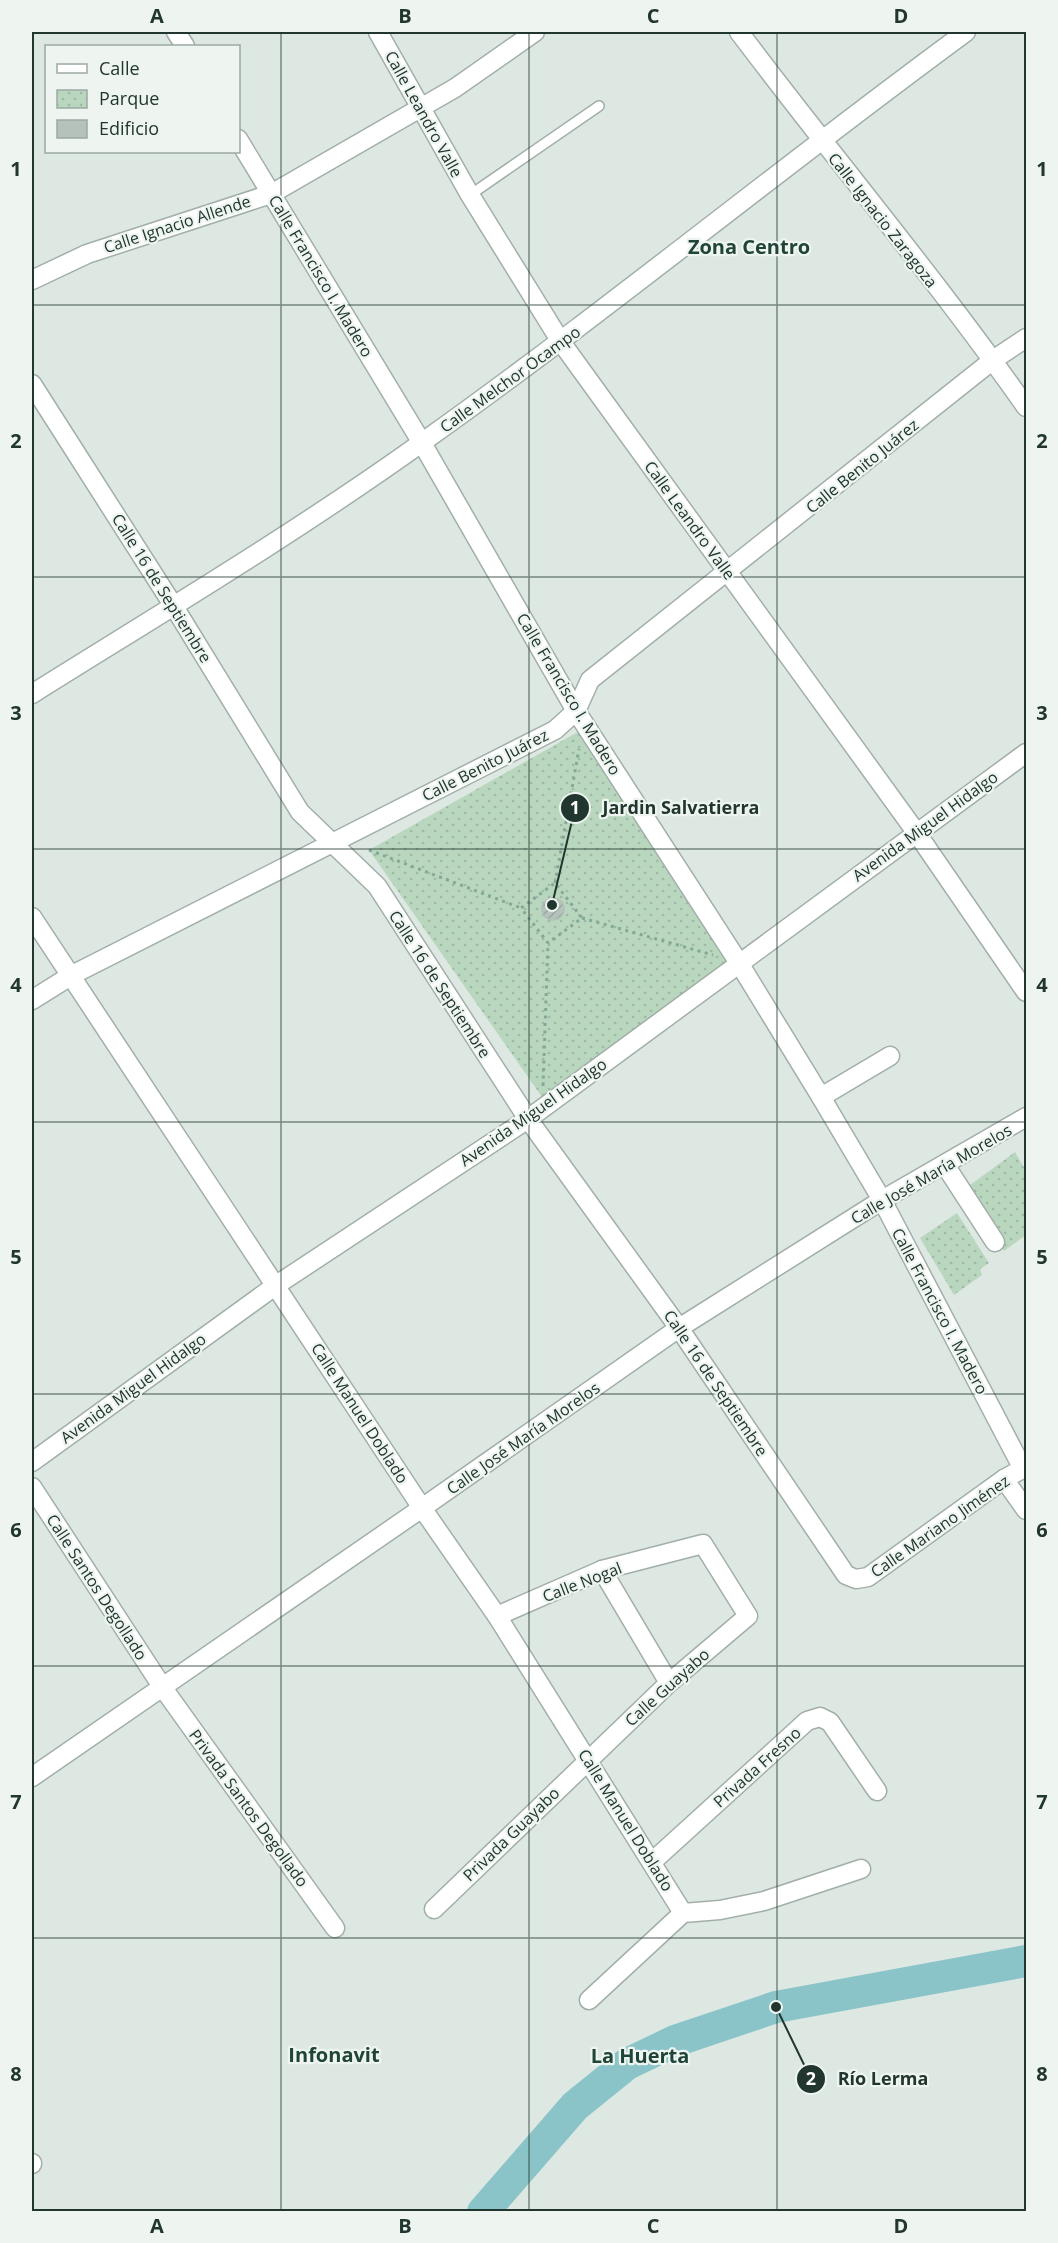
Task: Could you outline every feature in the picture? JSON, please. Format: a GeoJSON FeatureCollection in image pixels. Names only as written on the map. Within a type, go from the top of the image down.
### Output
{"type":"FeatureCollection","features":[{"type":"Feature","properties":{"kind":"street","name":"Calle Leandro Valle"},"geometry":{"type":"LineString","coordinates":[[378,32],[470,195],[561,342],[916,832],[1026,992]]}},
{"type":"Feature","properties":{"kind":"street","name":"Calle Ignacio Allende"},"geometry":{"type":"LineString","coordinates":[[32,280],[87,254],[271,194],[420,110],[535,32]]}},
{"type":"Feature","properties":{"kind":"street","name":"Calle Ignacio Zaragoza"},"geometry":{"type":"LineString","coordinates":[[739,32],[993,360],[1026,407]]}},
{"type":"Feature","properties":{"kind":"street","name":"Calle Melchor Ocampo"},"geometry":{"type":"LineString","coordinates":[[32,694],[333,504],[422,443],[561,342],[820,139],[966,32]]}},
{"type":"Feature","properties":{"kind":"street","name":"Calle Francisco I. Madero"},"geometry":{"type":"LineString","coordinates":[[240,142],[422,443],[576,711],[740,963],[882,1200],[1025,1468]]}},
{"type":"Feature","properties":{"kind":"street","name":"Calle Benito Juárez"},"geometry":{"type":"LineString","coordinates":[[32,1000],[72,975],[555,730],[576,711],[590,680],[728,573],[993,360],[1026,338]]}},
{"type":"Feature","properties":{"kind":"street","name":"Calle 16 de Septiembre"},"geometry":{"type":"LineString","coordinates":[[32,384],[173,605],[300,812],[377,886],[528,1119],[679,1328],[846,1575],[856,1579]]}},
{"type":"Feature","properties":{"kind":"street","name":"Avenida Miguel Hidalgo"},"geometry":{"type":"LineString","coordinates":[[32,1462],[275,1286],[528,1119],[1026,753]]}},
{"type":"Feature","properties":{"kind":"street","name":"Calle Manuel Doblado"},"geometry":{"type":"LineString","coordinates":[[32,917],[422,1508],[497,1616],[653,1861],[683,1913]]}},
{"type":"Feature","properties":{"kind":"street"},"geometry":{"type":"LineString","coordinates":[[821,1097],[890,1056]]}},
{"type":"Feature","properties":{"kind":"street","name":"Calle José María Morelos"},"geometry":{"type":"LineString","coordinates":[[32,1777],[679,1328],[882,1200],[1026,1117]]}},
{"type":"Feature","properties":{"kind":"street"},"geometry":{"type":"LineString","coordinates":[[945,1165],[995,1242]]}},
{"type":"Feature","properties":{"kind":"street","name":"Calle Mariano Jiménez"},"geometry":{"type":"LineString","coordinates":[[856,1579],[867,1577],[1004,1479],[1025,1468]]}},
{"type":"Feature","properties":{"kind":"street"},"geometry":{"type":"LineString","coordinates":[[1004,1479],[1026,1510]]}},
{"type":"Feature","properties":{"kind":"street","name":"Calle Santos Degollado"},"geometry":{"type":"LineString","coordinates":[[32,1487],[163,1688]]}},
{"type":"Feature","properties":{"kind":"street","name":"Calle Nogal"},"geometry":{"type":"LineString","coordinates":[[497,1616],[602,1570],[703,1544],[748,1616]]}},
{"type":"Feature","properties":{"kind":"street"},"geometry":{"type":"LineString","coordinates":[[602,1570],[669,1683]]}},
{"type":"Feature","properties":{"kind":"street","name":"Calle Guayabo"},"geometry":{"type":"LineString","coordinates":[[589,1759],[669,1683],[748,1616]]}},
{"type":"Feature","properties":{"kind":"street","name":"Privada Santos Degollado"},"geometry":{"type":"LineString","coordinates":[[163,1688],[335,1928]]}},
{"type":"Feature","properties":{"kind":"street","name":"Privada Fresno"},"geometry":{"type":"LineString","coordinates":[[653,1861],[807,1721],[820,1717],[830,1722],[877,1791]]}},
{"type":"Feature","properties":{"kind":"street","name":"Privada Guayabo"},"geometry":{"type":"LineString","coordinates":[[434,1909],[589,1759]]}},
{"type":"Feature","properties":{"kind":"street"},"geometry":{"type":"LineString","coordinates":[[588,2000],[683,1913],[764,1901],[861,1869]]}},
{"type":"Feature","properties":{"kind":"lane"},"geometry":{"type":"LineString","coordinates":[[470,195],[599,106]]}},
{"type":"Feature","properties":{"kind":"path"},"geometry":{"type":"LineString","coordinates":[[521,908],[555,883],[581,740]]}},
{"type":"Feature","properties":{"kind":"path"},"geometry":{"type":"LineString","coordinates":[[369,850],[521,908],[548,943],[542,1097]]}},
{"type":"Feature","properties":{"kind":"path"},"geometry":{"type":"LineString","coordinates":[[555,883],[582,918],[722,957]]}},
{"type":"Feature","properties":{"kind":"path"},"geometry":{"type":"LineString","coordinates":[[548,943],[582,918]]}},
{"type":"Feature","properties":{"kind":"green space"},"geometry":{"type":"Polygon","coordinates":[[[583,729],[732,960],[542,1097],[369,850],[583,729]]]}},
{"type":"Feature","properties":{"kind":"green space"},"geometry":{"type":"Polygon","coordinates":[[[1015,1152],[1026,1171],[1026,1235],[1004,1251],[962,1191],[1015,1152]]]}},
{"type":"Feature","properties":{"kind":"green space"},"geometry":{"type":"Polygon","coordinates":[[[957,1213],[989,1263],[980,1269],[982,1275],[954,1295],[920,1238],[957,1213]]]}},
{"type":"Feature","properties":{"kind":"building"},"geometry":{"type":"Polygon","coordinates":[[[553,898],[563,905],[564,909],[557,919],[553,920],[543,913],[542,909],[549,899],[553,898]]]}},
{"type":"Feature","properties":{"kind":"waterway"},"geometry":{"type":"LineString","coordinates":[[483,2212],[575,2106],[627,2064],[675,2041],[776,2007],[1026,1961]]}},
{"type":"Feature","properties":{"kind":"place","name":"Jardin Salvatierra"},"geometry":{"type":"Point","coordinates":[552,905]}},
{"type":"Feature","properties":{"kind":"place","name":"Río Lerma"},"geometry":{"type":"Point","coordinates":[776,2007]}},
{"type":"Feature","properties":{"kind":"district","name":"Zona Centro"},"geometry":{"type":"Point","coordinates":[749,246]}},
{"type":"Feature","properties":{"kind":"district","name":"Infonavit"},"geometry":{"type":"Point","coordinates":[334,2054]}},
{"type":"Feature","properties":{"kind":"district","name":"La Huerta"},"geometry":{"type":"Point","coordinates":[640,2055]}}]}
